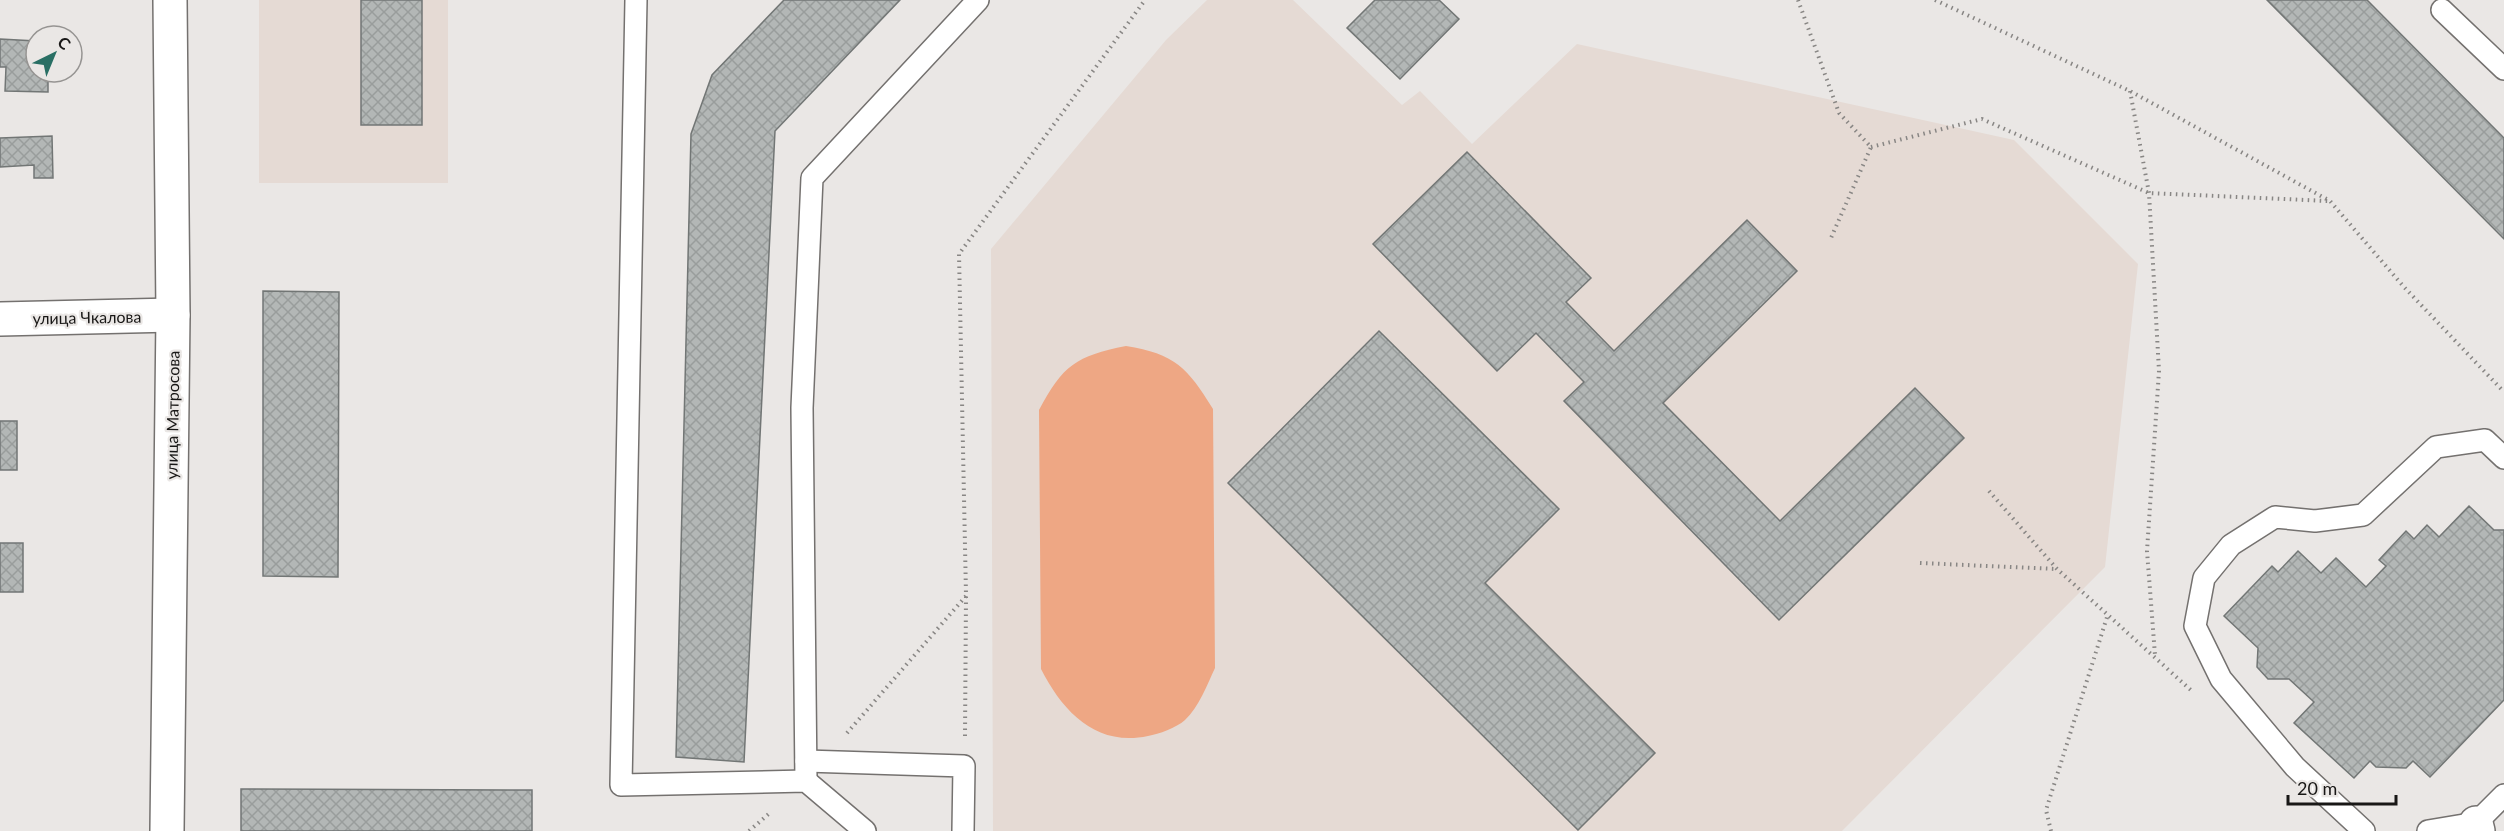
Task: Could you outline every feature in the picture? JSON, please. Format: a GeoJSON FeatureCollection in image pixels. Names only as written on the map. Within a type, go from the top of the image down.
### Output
{"type":"FeatureCollection","features":[{"type":"Feature","properties":{"kind":"street","name":"улица Матросова"},"geometry":{"type":"LineString","coordinates":[[167,831],[173,315],[170,0]]}},
{"type":"Feature","properties":{"kind":"street","name":"улица Чкалова"},"geometry":{"type":"LineString","coordinates":[[0,319],[173,315]]}},
{"type":"Feature","properties":{"kind":"lane"},"geometry":{"type":"LineString","coordinates":[[636,0],[621,785],[812,768],[964,766],[963,831]]}},
{"type":"Feature","properties":{"kind":"lane"},"geometry":{"type":"LineString","coordinates":[[865,831],[812,768],[802,408],[812,178],[978,0]]}},
{"type":"Feature","properties":{"kind":"lane"},"geometry":{"type":"LineString","coordinates":[[2442,3],[2504,69]]}},
{"type":"Feature","properties":{"kind":"lane"},"geometry":{"type":"LineString","coordinates":[[2364,831],[2295,767],[2220,679],[2195,626],[2204,578],[2231,545],[2275,517],[2315,521],[2363,515],[2436,447],[2485,440],[2504,458]]}},
{"type":"Feature","properties":{"kind":"lane"},"geometry":{"type":"LineString","coordinates":[[2428,831],[2477,827],[2504,795]]}},
{"type":"Feature","properties":{"kind":"path"},"geometry":{"type":"LineString","coordinates":[[964,766],[966,595],[959,254],[1145,0]]}},
{"type":"Feature","properties":{"kind":"path"},"geometry":{"type":"LineString","coordinates":[[1798,0],[1839,113],[1871,147]]}},
{"type":"Feature","properties":{"kind":"path"},"geometry":{"type":"LineString","coordinates":[[1935,0],[2130,91],[2330,201],[2404,287],[2504,392]]}},
{"type":"Feature","properties":{"kind":"path"},"geometry":{"type":"LineString","coordinates":[[2130,91],[2149,194],[2159,371],[2147,551],[2155,655]]}},
{"type":"Feature","properties":{"kind":"path"},"geometry":{"type":"LineString","coordinates":[[1871,147],[1982,118],[2149,194],[2330,201]]}},
{"type":"Feature","properties":{"kind":"path"},"geometry":{"type":"LineString","coordinates":[[1831,238],[1871,147]]}},
{"type":"Feature","properties":{"kind":"path"},"geometry":{"type":"LineString","coordinates":[[1989,491],[2057,569],[2155,655],[2196,695]]}},
{"type":"Feature","properties":{"kind":"path"},"geometry":{"type":"LineString","coordinates":[[1920,562],[2057,569]]}},
{"type":"Feature","properties":{"kind":"path"},"geometry":{"type":"LineString","coordinates":[[749,831],[812,768],[966,595]]}},
{"type":"Feature","properties":{"kind":"path"},"geometry":{"type":"LineString","coordinates":[[2051,831],[2046,810],[2108,614]]}},
{"type":"Feature","properties":{"kind":"shaded area"},"geometry":{"type":"Polygon","coordinates":[[[259,0],[448,0],[448,183],[259,183],[259,0]]]}},
{"type":"Feature","properties":{"kind":"shaded area"},"geometry":{"type":"Polygon","coordinates":[[[1207,0],[1293,0],[1402,105],[1420,91],[1472,144],[1577,44],[2014,140],[2138,264],[2105,567],[1842,831],[993,831],[991,249],[1166,40],[1207,0]]]}},
{"type":"Feature","properties":{"kind":"shaded area"},"geometry":{"type":"Polygon","coordinates":[[[1126,346],[1157,353],[1178,365],[1195,383],[1213,409],[1215,668],[1199,702],[1185,720],[1162,732],[1129,738],[1112,736],[1083,723],[1060,699],[1041,669],[1039,410],[1056,382],[1073,365],[1095,354],[1126,346]]]}},
{"type":"Feature","properties":{"kind":"building"},"geometry":{"type":"Polygon","coordinates":[[[361,0],[422,0],[422,125],[361,125],[361,0]]]}},
{"type":"Feature","properties":{"kind":"building"},"geometry":{"type":"Polygon","coordinates":[[[784,0],[900,0],[775,131],[744,762],[676,757],[691,134],[712,75],[784,0]]]}},
{"type":"Feature","properties":{"kind":"building"},"geometry":{"type":"Polygon","coordinates":[[[1375,0],[1439,0],[1459,19],[1400,79],[1347,28],[1375,0]]]}},
{"type":"Feature","properties":{"kind":"building"},"geometry":{"type":"Polygon","coordinates":[[[2267,0],[2367,0],[2504,138],[2504,239],[2267,0]]]}},
{"type":"Feature","properties":{"kind":"building"},"geometry":{"type":"Polygon","coordinates":[[[0,39],[24,40],[24,84],[48,84],[48,92],[5,91],[6,67],[0,67],[0,39]]]}},
{"type":"Feature","properties":{"kind":"building"},"geometry":{"type":"Polygon","coordinates":[[[52,136],[53,178],[34,178],[34,165],[0,167],[0,138],[52,136]]]}},
{"type":"Feature","properties":{"kind":"building"},"geometry":{"type":"Polygon","coordinates":[[[1467,152],[1591,278],[1566,302],[1614,351],[1747,220],[1797,271],[1663,403],[1780,521],[1915,388],[1964,438],[1779,620],[1564,401],[1584,382],[1536,333],[1497,371],[1373,244],[1467,152]]]}},
{"type":"Feature","properties":{"kind":"building"},"geometry":{"type":"Polygon","coordinates":[[[263,291],[339,292],[338,577],[263,576],[263,291]]]}},
{"type":"Feature","properties":{"kind":"building"},"geometry":{"type":"Polygon","coordinates":[[[1379,331],[1559,509],[1485,583],[1655,753],[1578,830],[1228,483],[1379,331]]]}},
{"type":"Feature","properties":{"kind":"building"},"geometry":{"type":"Polygon","coordinates":[[[0,421],[17,421],[17,470],[0,470],[0,421]]]}},
{"type":"Feature","properties":{"kind":"building"},"geometry":{"type":"Polygon","coordinates":[[[2469,506],[2494,530],[2504,530],[2504,700],[2430,777],[2413,761],[2406,768],[2376,767],[2370,761],[2354,778],[2294,723],[2314,702],[2289,679],[2268,679],[2257,667],[2258,648],[2224,616],[2272,566],[2278,572],[2298,551],[2321,573],[2336,558],[2366,587],[2386,566],[2379,560],[2406,531],[2414,539],[2427,525],[2439,537],[2469,506]]]}},
{"type":"Feature","properties":{"kind":"building"},"geometry":{"type":"Polygon","coordinates":[[[0,543],[23,543],[23,592],[0,592],[0,543]]]}},
{"type":"Feature","properties":{"kind":"building"},"geometry":{"type":"Polygon","coordinates":[[[241,789],[532,790],[532,831],[241,831],[241,789]]]}}]}
